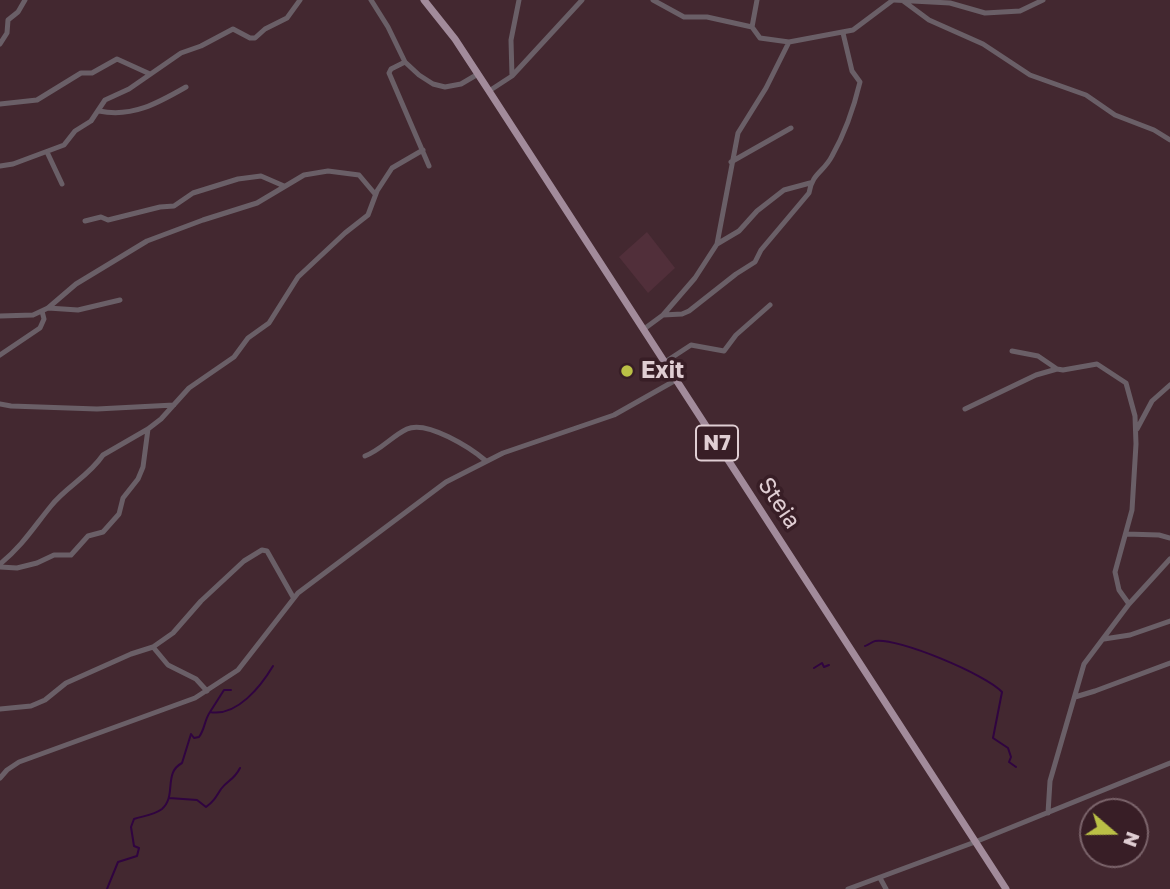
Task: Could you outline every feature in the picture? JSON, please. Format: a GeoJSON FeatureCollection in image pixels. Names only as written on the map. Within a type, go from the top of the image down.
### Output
{"type":"FeatureCollection","features":[{"type":"Feature","properties":{"kind":"main road","name":"Steia"},"geometry":{"type":"LineString","coordinates":[[424,0],[478,74],[1006,889]]}},
{"type":"Feature","properties":{"kind":"street"},"geometry":{"type":"LineString","coordinates":[[0,44],[7,33],[8,20],[18,12],[25,0]]}},
{"type":"Feature","properties":{"kind":"street"},"geometry":{"type":"LineString","coordinates":[[0,166],[67,143],[75,131],[91,121],[105,100],[129,89],[181,53],[233,29],[255,38],[265,29],[287,18],[300,0]]}},
{"type":"Feature","properties":{"kind":"street"},"geometry":{"type":"LineString","coordinates":[[371,0],[405,62],[419,75],[439,86],[461,84],[478,74]]}},
{"type":"Feature","properties":{"kind":"street"},"geometry":{"type":"LineString","coordinates":[[512,76],[511,40],[519,0]]}},
{"type":"Feature","properties":{"kind":"street"},"geometry":{"type":"LineString","coordinates":[[489,91],[512,76],[582,0]]}},
{"type":"Feature","properties":{"kind":"street"},"geometry":{"type":"LineString","coordinates":[[653,0],[684,17],[707,18],[752,27],[760,38],[789,42],[844,33],[857,28],[888,1],[894,0],[950,4],[985,13],[1020,11],[1043,0]]}},
{"type":"Feature","properties":{"kind":"street"},"geometry":{"type":"LineString","coordinates":[[752,27],[757,0]]}},
{"type":"Feature","properties":{"kind":"street"},"geometry":{"type":"LineString","coordinates":[[902,0],[929,20],[983,44],[1030,75],[1086,95],[1115,115],[1154,130],[1170,140]]}},
{"type":"Feature","properties":{"kind":"street"},"geometry":{"type":"LineString","coordinates":[[717,244],[739,231],[757,211],[783,190],[810,183],[831,159],[856,102],[860,82],[852,71],[844,33]]}},
{"type":"Feature","properties":{"kind":"street"},"geometry":{"type":"LineString","coordinates":[[644,329],[663,314],[695,278],[717,244],[740,127],[766,88],[789,42]]}},
{"type":"Feature","properties":{"kind":"street"},"geometry":{"type":"LineString","coordinates":[[0,104],[37,100],[81,73],[92,73],[114,60],[121,60],[150,74]]}},
{"type":"Feature","properties":{"kind":"street"},"geometry":{"type":"LineString","coordinates":[[405,62],[391,69],[389,73],[429,166]]}},
{"type":"Feature","properties":{"kind":"street"},"geometry":{"type":"LineString","coordinates":[[99,111],[111,113],[149,108],[186,88]]}},
{"type":"Feature","properties":{"kind":"street"},"geometry":{"type":"LineString","coordinates":[[731,162],[791,128]]}},
{"type":"Feature","properties":{"kind":"street"},"geometry":{"type":"LineString","coordinates":[[0,566],[29,536],[51,505],[97,464],[103,455],[148,429],[189,388],[234,357],[248,338],[267,325],[298,277],[368,215],[375,194],[392,168],[423,150]]}},
{"type":"Feature","properties":{"kind":"street"},"geometry":{"type":"LineString","coordinates":[[47,152],[62,184]]}},
{"type":"Feature","properties":{"kind":"street"},"geometry":{"type":"LineString","coordinates":[[0,355],[40,328],[45,310],[76,284],[147,241],[257,203],[311,173],[332,171],[359,175],[375,194]]}},
{"type":"Feature","properties":{"kind":"street"},"geometry":{"type":"LineString","coordinates":[[85,221],[101,217],[108,220],[174,206],[192,193],[239,179],[266,177],[284,186]]}},
{"type":"Feature","properties":{"kind":"street"},"geometry":{"type":"LineString","coordinates":[[663,314],[682,314],[689,311],[753,264],[761,250],[809,193],[810,183]]}},
{"type":"Feature","properties":{"kind":"street"},"geometry":{"type":"LineString","coordinates":[[0,316],[29,315],[45,310],[78,310],[120,300]]}},
{"type":"Feature","properties":{"kind":"street"},"geometry":{"type":"LineString","coordinates":[[665,362],[691,345],[724,351],[736,335],[770,305]]}},
{"type":"Feature","properties":{"kind":"street"},"geometry":{"type":"LineString","coordinates":[[1012,351],[1038,356],[1057,369]]}},
{"type":"Feature","properties":{"kind":"street"},"geometry":{"type":"LineString","coordinates":[[965,409],[1036,375],[1057,369],[1070,371],[1094,364],[1126,383],[1137,429],[1133,495],[1115,572],[1119,590],[1129,604]]}},
{"type":"Feature","properties":{"kind":"street"},"geometry":{"type":"LineString","coordinates":[[0,778],[19,762],[190,701],[207,691],[237,670],[293,597],[439,486],[486,461],[614,415],[676,380]]}},
{"type":"Feature","properties":{"kind":"street"},"geometry":{"type":"LineString","coordinates":[[1137,429],[1152,401],[1170,385]]}},
{"type":"Feature","properties":{"kind":"street"},"geometry":{"type":"LineString","coordinates":[[0,404],[97,409],[174,405]]}},
{"type":"Feature","properties":{"kind":"street"},"geometry":{"type":"LineString","coordinates":[[366,456],[417,426],[469,447],[486,461]]}},
{"type":"Feature","properties":{"kind":"street"},"geometry":{"type":"LineString","coordinates":[[0,566],[17,568],[54,555],[71,555],[88,536],[108,528],[119,514],[122,498],[138,479],[143,467],[148,429]]}},
{"type":"Feature","properties":{"kind":"street"},"geometry":{"type":"LineString","coordinates":[[1126,534],[1170,538]]}},
{"type":"Feature","properties":{"kind":"street"},"geometry":{"type":"LineString","coordinates":[[0,709],[31,706],[45,700],[66,683],[153,647],[173,633],[215,587],[244,561],[262,550],[267,551],[293,597]]}},
{"type":"Feature","properties":{"kind":"street"},"geometry":{"type":"LineString","coordinates":[[1048,813],[1051,781],[1084,664],[1129,604],[1170,559]]}},
{"type":"Feature","properties":{"kind":"street"},"geometry":{"type":"LineString","coordinates":[[1104,639],[1130,635],[1170,621]]}},
{"type":"Feature","properties":{"kind":"street"},"geometry":{"type":"LineString","coordinates":[[153,647],[168,665],[196,679],[207,691]]}},
{"type":"Feature","properties":{"kind":"street"},"geometry":{"type":"LineString","coordinates":[[1075,696],[1170,663]]}},
{"type":"Feature","properties":{"kind":"street"},"geometry":{"type":"LineString","coordinates":[[848,889],[975,842],[1170,763]]}},
{"type":"Feature","properties":{"kind":"street"},"geometry":{"type":"LineString","coordinates":[[880,878],[886,889]]}},
{"type":"Feature","properties":{"kind":"shaded area"},"geometry":{"type":"Polygon","coordinates":[[[647,232],[675,268],[648,293],[619,257],[647,232]]]}},
{"type":"Feature","properties":{"kind":"waterway"},"geometry":{"type":"LineString","coordinates":[[865,646],[875,641],[886,641],[921,651],[979,676],[1002,692],[993,738],[1008,748],[1011,757],[1009,762],[1016,767]]}},
{"type":"Feature","properties":{"kind":"waterway"},"geometry":{"type":"LineString","coordinates":[[814,668],[822,663],[824,667],[829,665]]}},
{"type":"Feature","properties":{"kind":"waterway"},"geometry":{"type":"LineString","coordinates":[[107,889],[118,862],[137,856],[139,848],[134,846],[131,827],[134,819],[156,813],[166,804],[173,773],[182,763],[191,734],[194,738],[199,737],[210,712],[230,710],[239,705],[262,682],[273,666]]}},
{"type":"Feature","properties":{"kind":"waterway"},"geometry":{"type":"LineString","coordinates":[[210,712],[224,690],[231,690]]}},
{"type":"Feature","properties":{"kind":"waterway"},"geometry":{"type":"LineString","coordinates":[[169,798],[197,800],[206,807],[240,768]]}},
{"type":"Feature","properties":{"kind":"place","name":"Exit"},"geometry":{"type":"Point","coordinates":[627,371]}}]}
